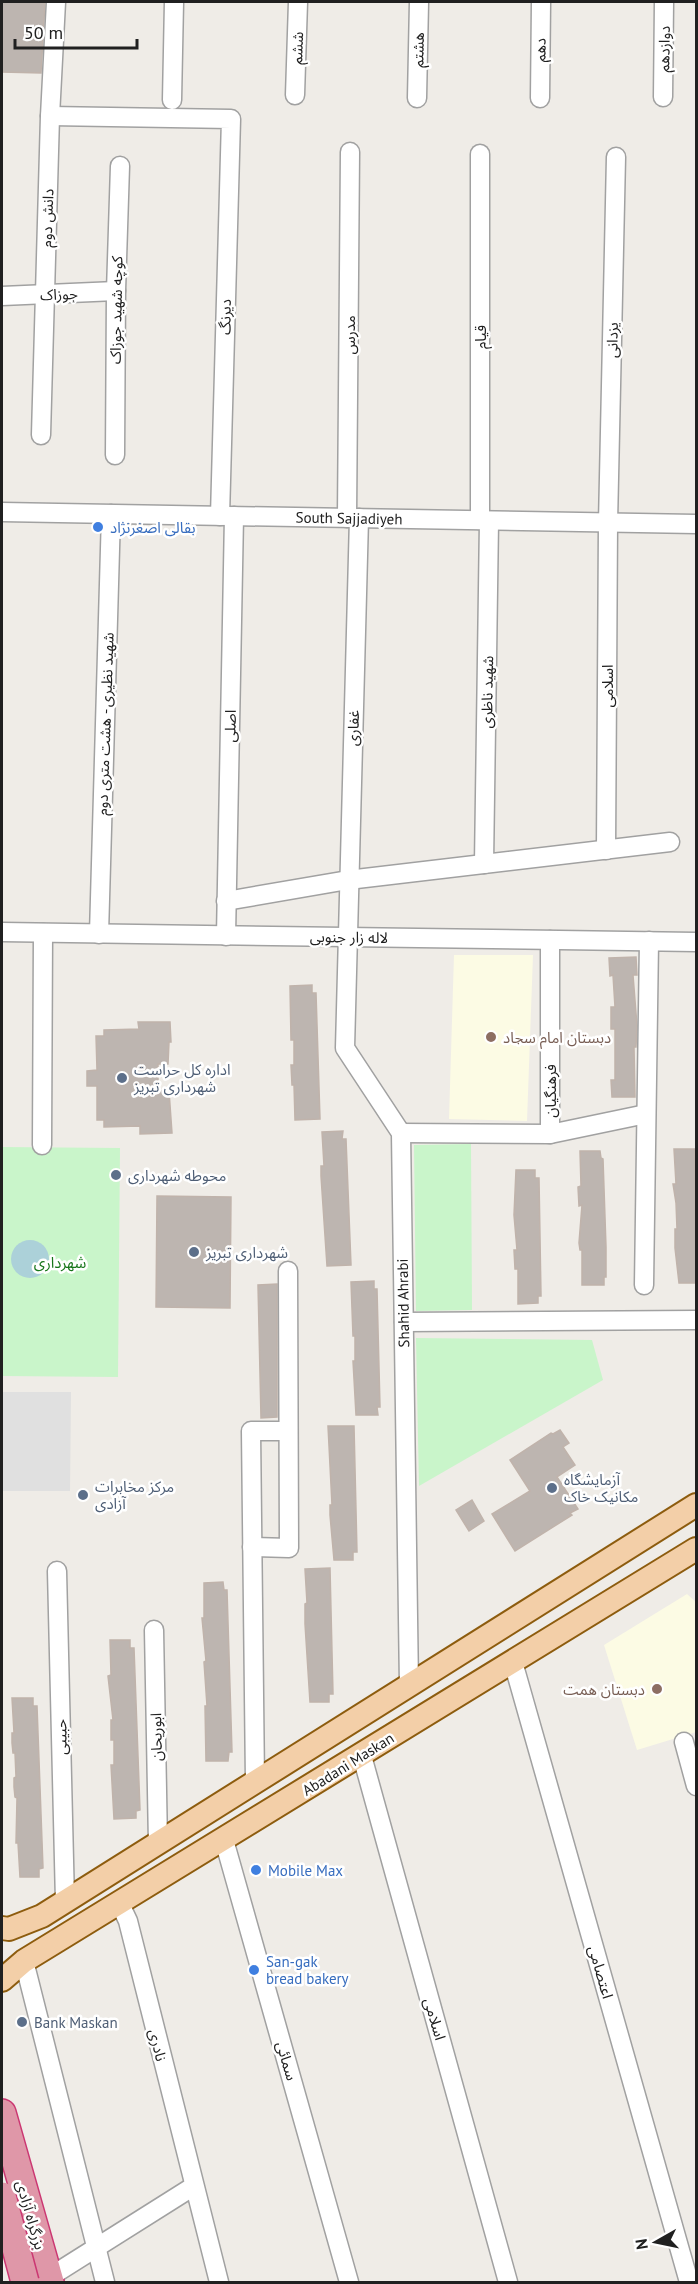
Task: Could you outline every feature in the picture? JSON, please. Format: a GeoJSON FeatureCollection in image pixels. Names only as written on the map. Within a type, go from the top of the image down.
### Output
{"type":"FeatureCollection","features":[{"type":"Feature","properties":{"kind":"highway","name":"بزرگراه آزادی"},"geometry":{"type":"LineString","coordinates":[[2,2113],[34,2229],[41,2281]]}},
{"type":"Feature","properties":{"kind":"highway"},"geometry":{"type":"LineString","coordinates":[[2,2196],[41,2281]]}},
{"type":"Feature","properties":{"kind":"highway"},"geometry":{"type":"LineString","coordinates":[[2,2218],[8,2218],[34,2229]]}},
{"type":"Feature","properties":{"kind":"main road"},"geometry":{"type":"LineString","coordinates":[[2,1929],[9,1929],[42,1917],[696,1505]]}},
{"type":"Feature","properties":{"kind":"main road","name":"Abadani Maskan"},"geometry":{"type":"LineString","coordinates":[[2,1980],[24,1961],[696,1549]]}},
{"type":"Feature","properties":{"kind":"street","name":"دانش دوم"},"geometry":{"type":"LineString","coordinates":[[41,435],[50,116],[56,2]]}},
{"type":"Feature","properties":{"kind":"street"},"geometry":{"type":"LineString","coordinates":[[172,100],[174,2]]}},
{"type":"Feature","properties":{"kind":"street","name":"ششم"},"geometry":{"type":"LineString","coordinates":[[295,95],[298,2]]}},
{"type":"Feature","properties":{"kind":"street","name":"هشتم"},"geometry":{"type":"LineString","coordinates":[[417,98],[419,2]]}},
{"type":"Feature","properties":{"kind":"street","name":"دهم"},"geometry":{"type":"LineString","coordinates":[[540,98],[541,2]]}},
{"type":"Feature","properties":{"kind":"street","name":"دوازدهم"},"geometry":{"type":"LineString","coordinates":[[663,97],[664,2]]}},
{"type":"Feature","properties":{"kind":"street","name":"دیرنگ"},"geometry":{"type":"LineString","coordinates":[[50,116],[231,119],[227,516]]}},
{"type":"Feature","properties":{"kind":"street","name":"مدرس"},"geometry":{"type":"LineString","coordinates":[[350,152],[353,518]]}},
{"type":"Feature","properties":{"kind":"street","name":"قیام"},"geometry":{"type":"LineString","coordinates":[[480,154],[484,520]]}},
{"type":"Feature","properties":{"kind":"street","name":"یزدانی"},"geometry":{"type":"LineString","coordinates":[[608,523],[616,157]]}},
{"type":"Feature","properties":{"kind":"street","name":"کوچه شهید جوزاک"},"geometry":{"type":"LineString","coordinates":[[115,455],[116,291],[120,166]]}},
{"type":"Feature","properties":{"kind":"street","name":"جوزاک"},"geometry":{"type":"LineString","coordinates":[[2,296],[116,291]]}},
{"type":"Feature","properties":{"kind":"street","name":"South Sajjadiyeh"},"geometry":{"type":"LineString","coordinates":[[2,512],[696,524]]}},
{"type":"Feature","properties":{"kind":"street","name":"شهید نظیری - هشت متری دوم"},"geometry":{"type":"LineString","coordinates":[[99,934],[111,513]]}},
{"type":"Feature","properties":{"kind":"street","name":"اصلی"},"geometry":{"type":"LineString","coordinates":[[226,936],[227,516]]}},
{"type":"Feature","properties":{"kind":"street","name":"غفاری"},"geometry":{"type":"LineString","coordinates":[[347,937],[353,518]]}},
{"type":"Feature","properties":{"kind":"street","name":"شهید ناظری"},"geometry":{"type":"LineString","coordinates":[[484,520],[484,864]]}},
{"type":"Feature","properties":{"kind":"street","name":"اسلامی"},"geometry":{"type":"LineString","coordinates":[[606,850],[608,523]]}},
{"type":"Feature","properties":{"kind":"street"},"geometry":{"type":"LineString","coordinates":[[226,901],[348,880],[670,842]]}},
{"type":"Feature","properties":{"kind":"street","name":"لاله زار جنوبی"},"geometry":{"type":"LineString","coordinates":[[2,932],[696,942]]}},
{"type":"Feature","properties":{"kind":"street"},"geometry":{"type":"LineString","coordinates":[[42,1145],[43,933]]}},
{"type":"Feature","properties":{"kind":"street"},"geometry":{"type":"LineString","coordinates":[[347,937],[345,1048],[401,1133],[550,1134],[646,1114]]}},
{"type":"Feature","properties":{"kind":"street","name":"فرهنگیان"},"geometry":{"type":"LineString","coordinates":[[550,940],[550,1134]]}},
{"type":"Feature","properties":{"kind":"street"},"geometry":{"type":"LineString","coordinates":[[644,1285],[649,941]]}},
{"type":"Feature","properties":{"kind":"street","name":"Shahid Ahrabi"},"geometry":{"type":"LineString","coordinates":[[401,1133],[409,1686]]}},
{"type":"Feature","properties":{"kind":"street"},"geometry":{"type":"LineString","coordinates":[[252,1547],[289,1548],[288,1271]]}},
{"type":"Feature","properties":{"kind":"street"},"geometry":{"type":"LineString","coordinates":[[404,1322],[696,1320]]}},
{"type":"Feature","properties":{"kind":"street"},"geometry":{"type":"LineString","coordinates":[[255,1783],[251,1431],[288,1431]]}},
{"type":"Feature","properties":{"kind":"street","name":"حبیبی"},"geometry":{"type":"LineString","coordinates":[[57,1571],[65,1902]]}},
{"type":"Feature","properties":{"kind":"street","name":"ابوریحان"},"geometry":{"type":"LineString","coordinates":[[154,1630],[158,1844]]}},
{"type":"Feature","properties":{"kind":"street","name":"اعتصامی"},"geometry":{"type":"LineString","coordinates":[[513,1662],[689,2283]]}},
{"type":"Feature","properties":{"kind":"street"},"geometry":{"type":"LineString","coordinates":[[684,1742],[696,1786]]}},
{"type":"Feature","properties":{"kind":"street","name":"اسلامی"},"geometry":{"type":"LineString","coordinates":[[362,1755],[508,2283]]}},
{"type":"Feature","properties":{"kind":"street","name":"سمائی"},"geometry":{"type":"LineString","coordinates":[[224,1840],[349,2283]]}},
{"type":"Feature","properties":{"kind":"street","name":"نادری"},"geometry":{"type":"LineString","coordinates":[[120,1904],[128,1921],[219,2283]]}},
{"type":"Feature","properties":{"kind":"street"},"geometry":{"type":"LineString","coordinates":[[24,1961],[105,2283]]}},
{"type":"Feature","properties":{"kind":"street"},"geometry":{"type":"LineString","coordinates":[[41,2281],[194,2186]]}},
{"type":"Feature","properties":{"kind":"shaded area","name":"دبستان امام سجاد"},"geometry":{"type":"Polygon","coordinates":[[[454,955],[533,955],[527,1121],[449,1119],[454,955]]]}},
{"type":"Feature","properties":{"kind":"shaded area"},"geometry":{"type":"Polygon","coordinates":[[[2,1392],[71,1392],[70,1491],[2,1491],[2,1392]]]}},
{"type":"Feature","properties":{"kind":"shaded area","name":"دبستان همت"},"geometry":{"type":"Polygon","coordinates":[[[687,1594],[696,1602],[696,1732],[637,1750],[604,1645],[687,1594]]]}},
{"type":"Feature","properties":{"kind":"green space"},"geometry":{"type":"Polygon","coordinates":[[[471,1144],[472,1310],[416,1311],[414,1145],[471,1144]]]}},
{"type":"Feature","properties":{"kind":"green space","name":"شهرداری"},"geometry":{"type":"Polygon","coordinates":[[[2,1147],[120,1148],[118,1377],[2,1376],[2,1147]]]}},
{"type":"Feature","properties":{"kind":"green space"},"geometry":{"type":"Polygon","coordinates":[[[416,1338],[592,1340],[603,1380],[419,1486],[416,1338]]]}},
{"type":"Feature","properties":{"kind":"water"},"geometry":{"type":"Polygon","coordinates":[[[30,1240],[44,1245],[49,1259],[44,1273],[30,1278],[16,1273],[11,1259],[16,1245],[30,1240]]]}},
{"type":"Feature","properties":{"kind":"building"},"geometry":{"type":"Polygon","coordinates":[[[2,2],[45,2],[41,73],[2,72],[2,2]]]}},
{"type":"Feature","properties":{"kind":"building"},"geometry":{"type":"Polygon","coordinates":[[[636,957],[637,975],[633,975],[637,1026],[636,1047],[634,1047],[635,1097],[612,1097],[611,1080],[615,1080],[615,1029],[611,1029],[611,1007],[615,1007],[613,975],[610,976],[609,958],[636,957]]]}},
{"type":"Feature","properties":{"kind":"building"},"geometry":{"type":"Polygon","coordinates":[[[312,985],[312,993],[316,993],[320,1119],[295,1120],[291,1065],[294,1065],[294,1040],[291,1040],[290,986],[312,985]]]}},
{"type":"Feature","properties":{"kind":"building","name":"اداره کل حراست شهرداری تبریز"},"geometry":{"type":"Polygon","coordinates":[[[138,1022],[170,1022],[171,1042],[169,1042],[168,1064],[158,1064],[158,1091],[169,1091],[172,1133],[140,1134],[140,1126],[104,1127],[104,1120],[97,1120],[97,1086],[87,1086],[87,1071],[97,1070],[96,1036],[104,1036],[104,1030],[139,1029],[138,1022]]]}},
{"type":"Feature","properties":{"kind":"building"},"geometry":{"type":"Polygon","coordinates":[[[343,1131],[342,1139],[346,1139],[351,1265],[327,1266],[321,1176],[321,1166],[324,1166],[322,1132],[343,1131]]]}},
{"type":"Feature","properties":{"kind":"building"},"geometry":{"type":"Polygon","coordinates":[[[674,1149],[695,1149],[696,1283],[679,1283],[675,1248],[675,1229],[677,1229],[673,1184],[676,1184],[674,1149]]]}},
{"type":"Feature","properties":{"kind":"building"},"geometry":{"type":"Polygon","coordinates":[[[580,1151],[600,1151],[603,1159],[606,1247],[604,1285],[582,1285],[582,1250],[580,1250],[579,1243],[582,1205],[579,1206],[578,1187],[581,1186],[580,1151]]]}},
{"type":"Feature","properties":{"kind":"building"},"geometry":{"type":"Polygon","coordinates":[[[516,1170],[535,1170],[535,1178],[539,1178],[541,1296],[538,1296],[538,1303],[518,1304],[518,1269],[515,1269],[514,1250],[517,1250],[514,1215],[516,1170]]]}},
{"type":"Feature","properties":{"kind":"building","name":"شهرداری تبریز"},"geometry":{"type":"Polygon","coordinates":[[[157,1196],[231,1197],[230,1308],[156,1307],[157,1196]]]}},
{"type":"Feature","properties":{"kind":"building"},"geometry":{"type":"Polygon","coordinates":[[[374,1281],[374,1289],[377,1289],[380,1407],[377,1407],[378,1415],[356,1415],[353,1361],[355,1361],[355,1336],[353,1336],[351,1282],[374,1281]]]}},
{"type":"Feature","properties":{"kind":"building"},"geometry":{"type":"Polygon","coordinates":[[[277,1284],[277,1417],[261,1418],[258,1285],[277,1284]]]}},
{"type":"Feature","properties":{"kind":"building"},"geometry":{"type":"Polygon","coordinates":[[[328,1426],[354,1426],[357,1552],[353,1552],[353,1560],[334,1560],[330,1515],[330,1505],[332,1505],[328,1426]]]}},
{"type":"Feature","properties":{"kind":"building"},"geometry":{"type":"Polygon","coordinates":[[[560,1430],[569,1443],[563,1447],[575,1465],[557,1477],[578,1509],[515,1551],[492,1514],[530,1491],[510,1460],[551,1433],[560,1430]]]}},
{"type":"Feature","properties":{"kind":"building"},"geometry":{"type":"Polygon","coordinates":[[[472,1500],[484,1521],[469,1531],[456,1510],[472,1500]]]}},
{"type":"Feature","properties":{"kind":"building"},"geometry":{"type":"Polygon","coordinates":[[[330,1568],[333,1694],[329,1694],[329,1702],[310,1702],[305,1624],[305,1604],[307,1603],[305,1569],[330,1568]]]}},
{"type":"Feature","properties":{"kind":"building"},"geometry":{"type":"Polygon","coordinates":[[[223,1582],[224,1590],[227,1590],[232,1752],[229,1752],[228,1761],[206,1761],[205,1706],[207,1706],[204,1662],[206,1661],[202,1618],[204,1618],[204,1583],[223,1582]]]}},
{"type":"Feature","properties":{"kind":"building"},"geometry":{"type":"Polygon","coordinates":[[[110,1640],[130,1640],[130,1648],[134,1648],[140,1810],[136,1811],[136,1818],[114,1819],[111,1765],[114,1765],[114,1740],[111,1740],[111,1720],[113,1720],[108,1676],[111,1675],[110,1640]]]}},
{"type":"Feature","properties":{"kind":"building"},"geometry":{"type":"Polygon","coordinates":[[[12,1698],[33,1698],[33,1706],[37,1706],[43,1868],[39,1869],[39,1877],[20,1877],[18,1843],[16,1843],[17,1798],[14,1787],[16,1777],[15,1753],[13,1753],[12,1743],[12,1733],[14,1733],[12,1698]]]}},
{"type":"Feature","properties":{"kind":"place","name":"بقالی اصغرنژاد"},"geometry":{"type":"Point","coordinates":[98,527]}},
{"type":"Feature","properties":{"kind":"place","name":"دبستان امام سجاد"},"geometry":{"type":"Point","coordinates":[491,1037]}},
{"type":"Feature","properties":{"kind":"place","name":"اداره کل حراست شهرداری تبریز"},"geometry":{"type":"Point","coordinates":[122,1078]}},
{"type":"Feature","properties":{"kind":"place","name":"محوطه شهرداری"},"geometry":{"type":"Point","coordinates":[116,1175]}},
{"type":"Feature","properties":{"kind":"place","name":"شهرداری تبریز"},"geometry":{"type":"Point","coordinates":[194,1252]}},
{"type":"Feature","properties":{"kind":"place","name":"آزمایشگاه مکانیک خاک"},"geometry":{"type":"Point","coordinates":[552,1488]}},
{"type":"Feature","properties":{"kind":"place","name":"مرکز مخابرات آزادی"},"geometry":{"type":"Point","coordinates":[83,1495]}},
{"type":"Feature","properties":{"kind":"place","name":"دبستان همت"},"geometry":{"type":"Point","coordinates":[657,1689]}},
{"type":"Feature","properties":{"kind":"place","name":"Mobile Max"},"geometry":{"type":"Point","coordinates":[256,1870]}},
{"type":"Feature","properties":{"kind":"place","name":"San-gak bread bakery"},"geometry":{"type":"Point","coordinates":[254,1970]}},
{"type":"Feature","properties":{"kind":"place","name":"Bank Maskan"},"geometry":{"type":"Point","coordinates":[22,2022]}}]}
